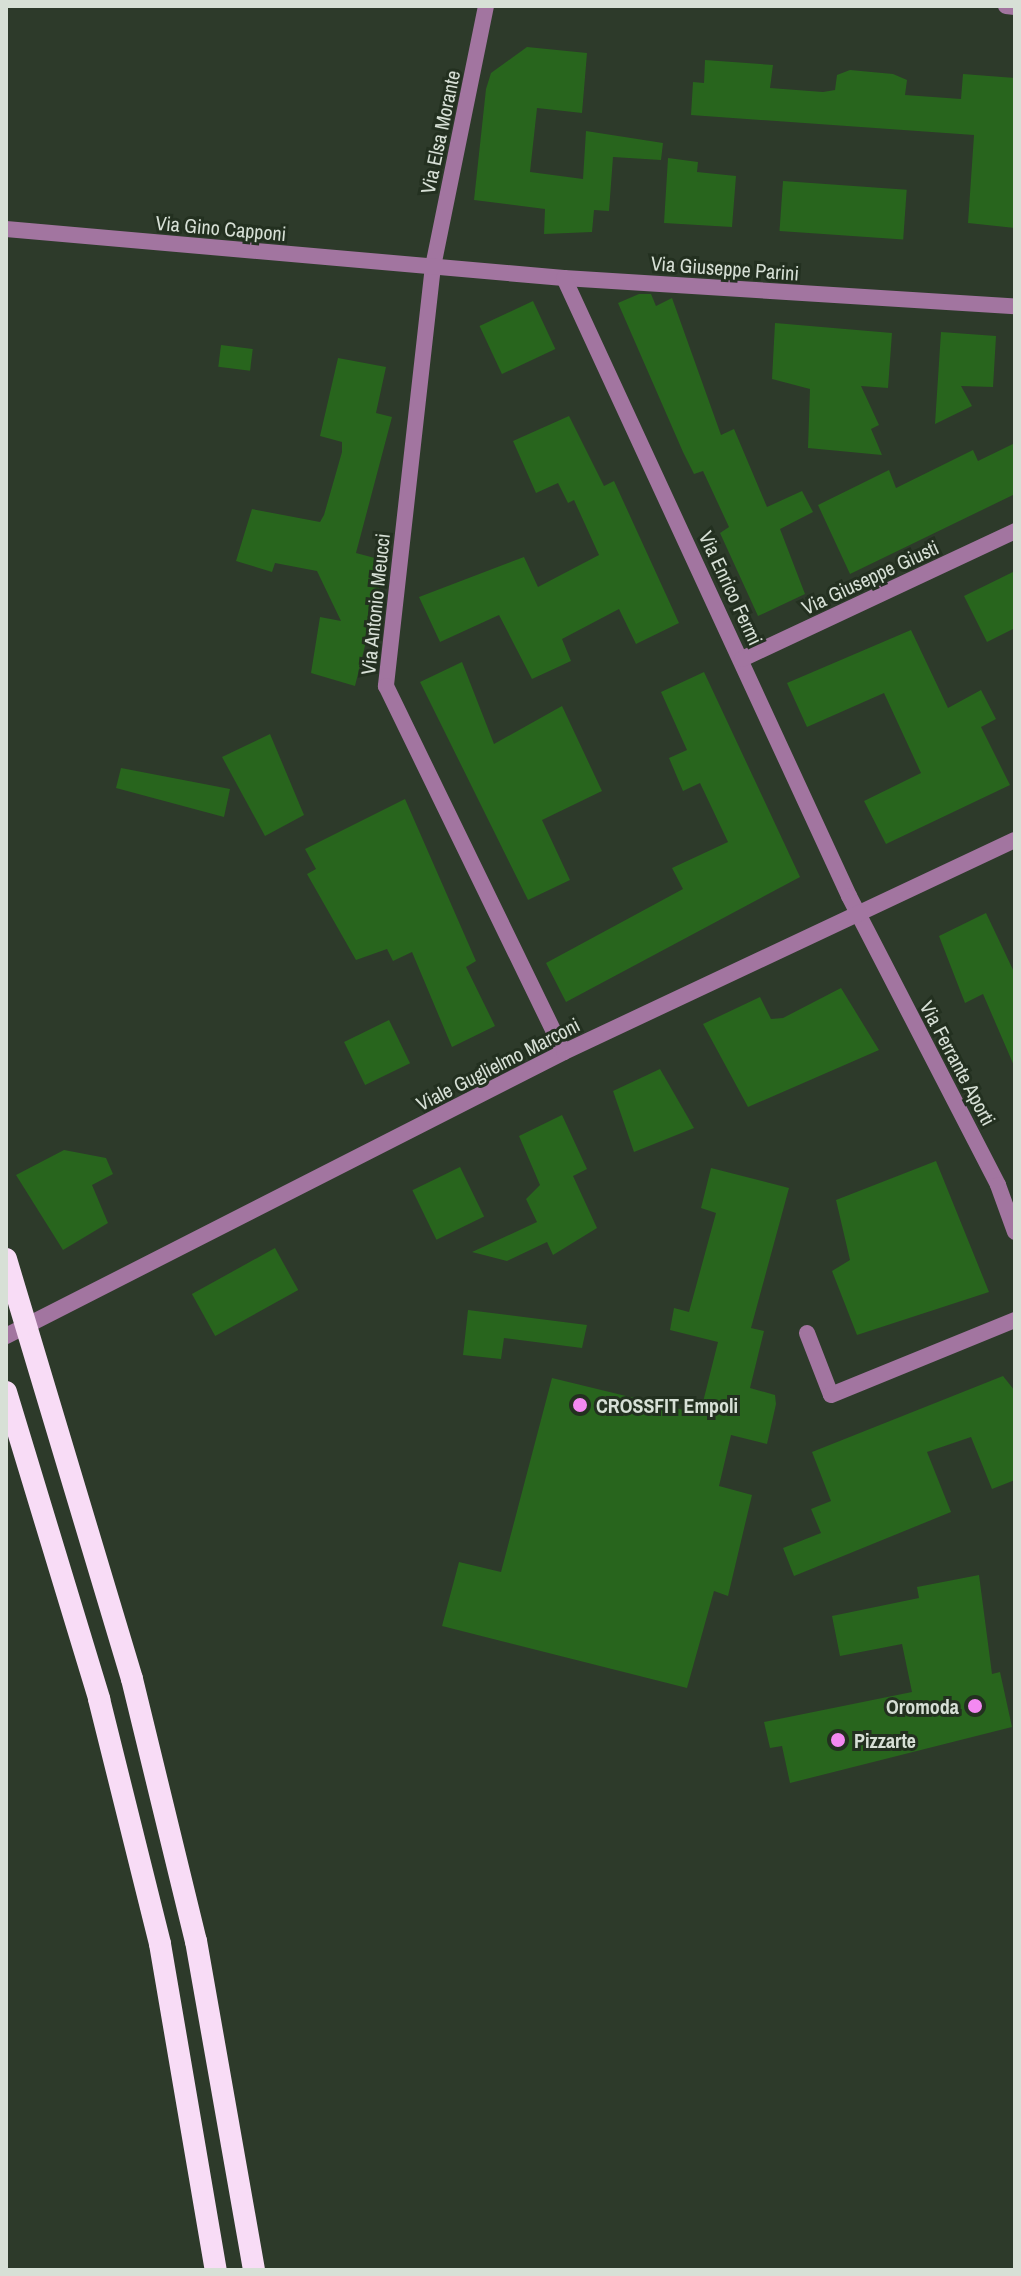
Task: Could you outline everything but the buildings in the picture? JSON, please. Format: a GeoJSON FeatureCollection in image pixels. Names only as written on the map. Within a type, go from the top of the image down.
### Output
{"type":"FeatureCollection","features":[{"type":"Feature","properties":{"kind":"highway"},"geometry":{"type":"LineString","coordinates":[[6,1259],[132,1679],[196,1941],[254,2270]]}},
{"type":"Feature","properties":{"kind":"highway"},"geometry":{"type":"LineString","coordinates":[[6,1392],[99,1699],[160,1944],[216,2270]]}},
{"type":"Feature","properties":{"kind":"street","name":"Via Elsa Morante"},"geometry":{"type":"LineString","coordinates":[[433,266],[486,6]]}},
{"type":"Feature","properties":{"kind":"street"},"geometry":{"type":"LineString","coordinates":[[1006,6],[1015,7]]}},
{"type":"Feature","properties":{"kind":"street","name":"Via Gino Capponi"},"geometry":{"type":"LineString","coordinates":[[6,229],[433,266]]}},
{"type":"Feature","properties":{"kind":"street","name":"Via Giuseppe Parini"},"geometry":{"type":"LineString","coordinates":[[433,266],[564,278],[1015,306]]}},
{"type":"Feature","properties":{"kind":"street","name":"Via Antonio Meucci"},"geometry":{"type":"LineString","coordinates":[[433,266],[386,686],[564,1052]]}},
{"type":"Feature","properties":{"kind":"street","name":"Via Enrico Fermi"},"geometry":{"type":"LineString","coordinates":[[564,278],[858,916]]}},
{"type":"Feature","properties":{"kind":"street","name":"Via Giuseppe Giusti"},"geometry":{"type":"LineString","coordinates":[[742,659],[1015,531]]}},
{"type":"Feature","properties":{"kind":"street","name":"Viale Guglielmo Marconi"},"geometry":{"type":"LineString","coordinates":[[6,1336],[564,1052],[1015,840]]}},
{"type":"Feature","properties":{"kind":"street","name":"Via Ferrante Aporti"},"geometry":{"type":"LineString","coordinates":[[858,916],[998,1185],[1015,1232]]}},
{"type":"Feature","properties":{"kind":"street"},"geometry":{"type":"LineString","coordinates":[[807,1333],[831,1395],[1015,1320]]}},
{"type":"Feature","properties":{"kind":"place","name":"CROSSFIT Empoli"},"geometry":{"type":"Point","coordinates":[580,1405]}},
{"type":"Feature","properties":{"kind":"place","name":"Oromoda"},"geometry":{"type":"Point","coordinates":[975,1706]}},
{"type":"Feature","properties":{"kind":"place","name":"Pizzarte"},"geometry":{"type":"Point","coordinates":[838,1740]}}]}
